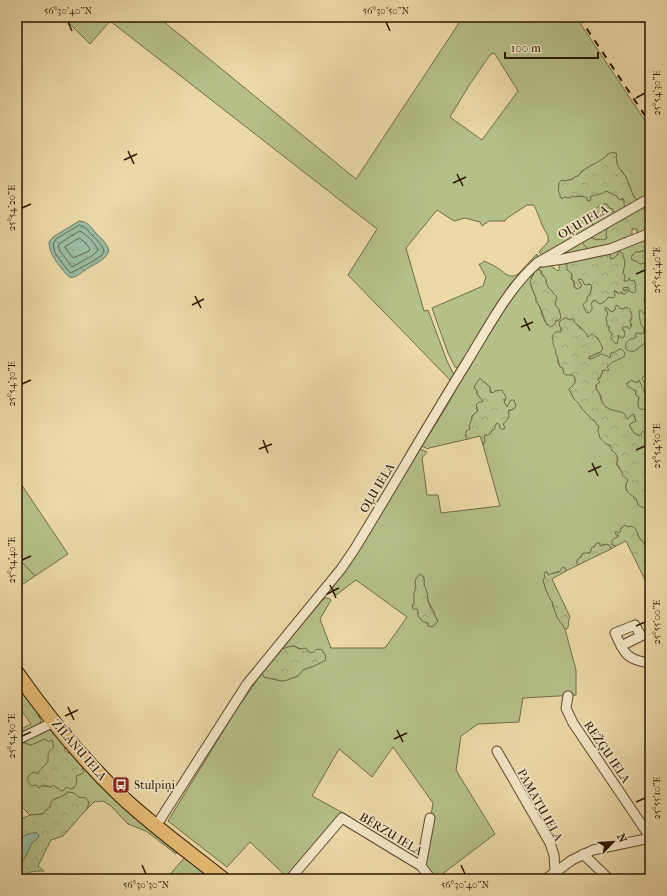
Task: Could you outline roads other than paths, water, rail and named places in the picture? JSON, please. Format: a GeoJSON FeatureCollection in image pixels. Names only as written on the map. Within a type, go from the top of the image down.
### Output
{"type":"FeatureCollection","features":[{"type":"Feature","properties":{"kind":"highway","name":"ZĪLĀNU IELA"},"geometry":{"type":"LineString","coordinates":[[17,673],[77,751],[95,771],[122,797],[156,826],[223,879]]}},
{"type":"Feature","properties":{"kind":"street","name":"OĻU IELA"},"geometry":{"type":"LineString","coordinates":[[156,826],[247,684],[354,550],[513,289],[527,272],[537,263],[650,198]]}},
{"type":"Feature","properties":{"kind":"street"},"geometry":{"type":"LineString","coordinates":[[537,263],[610,249],[650,233]]}},
{"type":"Feature","properties":{"kind":"street"},"geometry":{"type":"LineString","coordinates":[[621,646],[631,658],[639,662],[650,663]]}},
{"type":"Feature","properties":{"kind":"street","name":"REŽĢU IELA"},"geometry":{"type":"LineString","coordinates":[[568,696],[566,708],[573,724],[650,838]]}},
{"type":"Feature","properties":{"kind":"street"},"geometry":{"type":"LineString","coordinates":[[17,740],[54,722]]}},
{"type":"Feature","properties":{"kind":"street","name":"PAMATU IELA"},"geometry":{"type":"LineString","coordinates":[[497,752],[550,843],[554,855],[555,872]]}},
{"type":"Feature","properties":{"kind":"street","name":"BĒRZU IELA"},"geometry":{"type":"LineString","coordinates":[[290,879],[342,818],[421,866],[431,879]]}},
{"type":"Feature","properties":{"kind":"street"},"geometry":{"type":"LineString","coordinates":[[421,866],[430,818]]}},
{"type":"Feature","properties":{"kind":"street"},"geometry":{"type":"LineString","coordinates":[[546,879],[583,854],[650,838]]}},
{"type":"Feature","properties":{"kind":"street"},"geometry":{"type":"LineString","coordinates":[[583,854],[609,879]]}},
{"type":"Feature","properties":{"kind":"water"},"geometry":{"type":"Polygon","coordinates":[[[79,221],[87,223],[90,226],[105,242],[109,251],[104,258],[77,276],[69,277],[55,260],[49,247],[49,242],[53,237],[79,221]]]}},
{"type":"Feature","properties":{"kind":"water"},"geometry":{"type":"Polygon","coordinates":[[[37,833],[39,835],[38,838],[32,843],[24,859],[17,868],[17,842],[24,836],[37,833]]]}},
{"type":"Feature","properties":{"kind":"railway"},"geometry":{"type":"LineString","coordinates":[[579,17],[650,123]]}},
{"type":"Feature","properties":{"kind":"place","name":"Stulpiņi"},"geometry":{"type":"Point","coordinates":[121,785]}}]}
